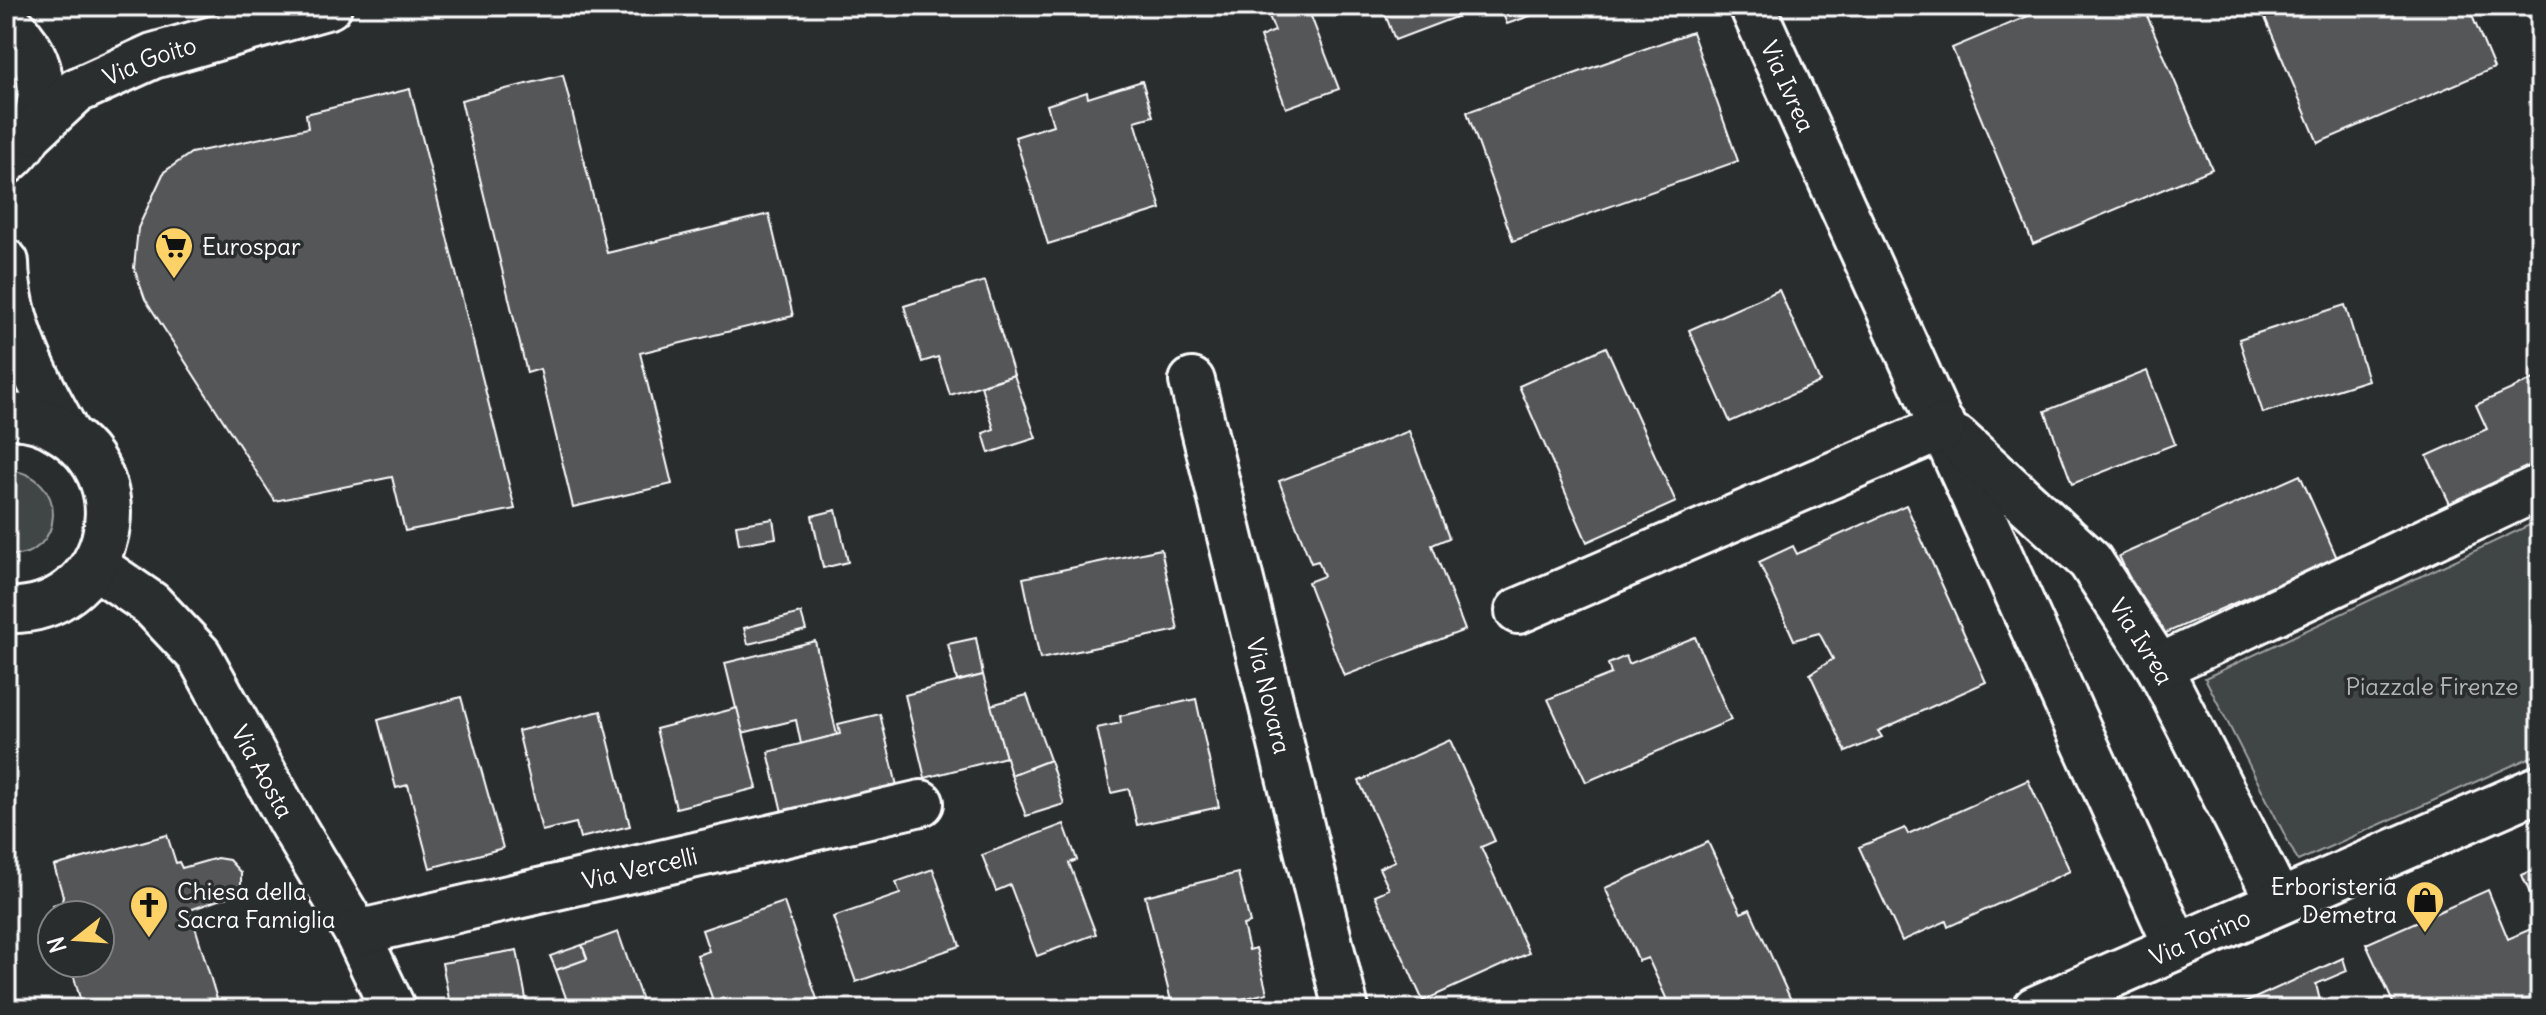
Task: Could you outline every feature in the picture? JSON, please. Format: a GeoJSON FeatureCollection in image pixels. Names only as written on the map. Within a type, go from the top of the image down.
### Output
{"type":"FeatureCollection","features":[{"type":"Feature","properties":{"kind":"street","name":"Via Goito"},"geometry":{"type":"LineString","coordinates":[[19,147],[76,91],[153,56],[329,6]]}},
{"type":"Feature","properties":{"kind":"street","name":"Via Ivrea"},"geometry":{"type":"LineString","coordinates":[[1752,6],[2176,945]]}},
{"type":"Feature","properties":{"kind":"street"},"geometry":{"type":"LineString","coordinates":[[6,23],[14,27],[35,58],[42,95],[19,147]]}},
{"type":"Feature","properties":{"kind":"street"},"geometry":{"type":"LineString","coordinates":[[6,262],[16,323],[38,383],[68,435],[86,452],[100,472],[107,495],[109,518],[105,543],[94,565],[68,593],[31,609],[6,610]]}},
{"type":"Feature","properties":{"kind":"street","name":"Via Novara"},"geometry":{"type":"LineString","coordinates":[[1192,381],[1346,1009]]}},
{"type":"Feature","properties":{"kind":"street"},"geometry":{"type":"LineString","coordinates":[[6,417],[34,419],[68,435]]}},
{"type":"Feature","properties":{"kind":"street"},"geometry":{"type":"LineString","coordinates":[[1518,611],[1944,427]]}},
{"type":"Feature","properties":{"kind":"street","name":"Via Ivrea"},"geometry":{"type":"LineString","coordinates":[[1944,427],[2090,561],[2159,667],[2279,902]]}},
{"type":"Feature","properties":{"kind":"street"},"geometry":{"type":"LineString","coordinates":[[2159,667],[2540,487]]}},
{"type":"Feature","properties":{"kind":"street","name":"Via Aosta"},"geometry":{"type":"LineString","coordinates":[[94,565],[151,604],[199,655],[290,821],[357,933],[393,1009]]}},
{"type":"Feature","properties":{"kind":"street","name":"Via Torino"},"geometry":{"type":"LineString","coordinates":[[2035,1009],[2540,788]]}},
{"type":"Feature","properties":{"kind":"street","name":"Via Vercelli"},"geometry":{"type":"LineString","coordinates":[[357,933],[921,803]]}},
{"type":"Feature","properties":{"kind":"green space"},"geometry":{"type":"Polygon","coordinates":[[[6,470],[27,475],[42,485],[51,500],[53,516],[49,532],[40,545],[26,553],[6,555],[6,470]]]}},
{"type":"Feature","properties":{"kind":"green space","name":"Piazzale Firenze"},"geometry":{"type":"Polygon","coordinates":[[[2540,520],[2540,753],[2298,861],[2205,678],[2540,520]]]}},
{"type":"Feature","properties":{"kind":"building"},"geometry":{"type":"Polygon","coordinates":[[[1265,6],[1307,6],[1339,89],[1286,108],[1260,37],[1275,31],[1265,6]]]}},
{"type":"Feature","properties":{"kind":"building"},"geometry":{"type":"Polygon","coordinates":[[[1382,6],[1482,6],[1482,7],[1395,40],[1382,6]]]}},
{"type":"Feature","properties":{"kind":"building"},"geometry":{"type":"Polygon","coordinates":[[[1500,6],[1536,6],[1538,13],[1507,24],[1500,6]]]}},
{"type":"Feature","properties":{"kind":"building"},"geometry":{"type":"Polygon","coordinates":[[[2052,6],[2143,6],[2212,169],[2033,244],[1952,48],[2052,6]]]}},
{"type":"Feature","properties":{"kind":"building"},"geometry":{"type":"Polygon","coordinates":[[[2260,6],[2468,6],[2494,68],[2318,143],[2260,6]]]}},
{"type":"Feature","properties":{"kind":"building"},"geometry":{"type":"Polygon","coordinates":[[[1692,32],[1738,161],[1513,241],[1467,112],[1692,32]]]}},
{"type":"Feature","properties":{"kind":"building"},"geometry":{"type":"Polygon","coordinates":[[[563,75],[607,253],[769,214],[793,316],[640,353],[672,484],[573,507],[540,369],[527,373],[461,100],[563,75]]]}},
{"type":"Feature","properties":{"kind":"building"},"geometry":{"type":"Polygon","coordinates":[[[1142,81],[1153,116],[1135,121],[1161,209],[1048,244],[1015,137],[1053,125],[1047,105],[1087,92],[1088,98],[1142,81]]]}},
{"type":"Feature","properties":{"kind":"building"},"geometry":{"type":"Polygon","coordinates":[[[410,89],[515,509],[405,531],[392,477],[275,501],[145,299],[134,268],[138,228],[164,172],[191,153],[308,128],[306,114],[410,89]]]}},
{"type":"Feature","properties":{"kind":"building"},"geometry":{"type":"Polygon","coordinates":[[[985,281],[1014,375],[950,395],[938,357],[922,362],[904,306],[985,281]]]}},
{"type":"Feature","properties":{"kind":"building"},"geometry":{"type":"Polygon","coordinates":[[[1779,290],[1820,382],[1730,422],[1689,330],[1779,290]]]}},
{"type":"Feature","properties":{"kind":"building"},"geometry":{"type":"Polygon","coordinates":[[[2345,305],[2368,380],[2263,413],[2239,339],[2345,305]]]}},
{"type":"Feature","properties":{"kind":"building"},"geometry":{"type":"Polygon","coordinates":[[[1606,347],[1676,502],[1587,542],[1519,386],[1606,347]]]}},
{"type":"Feature","properties":{"kind":"building"},"geometry":{"type":"Polygon","coordinates":[[[2147,371],[2175,444],[2072,484],[2045,411],[2147,371]]]}},
{"type":"Feature","properties":{"kind":"building"},"geometry":{"type":"Polygon","coordinates":[[[1014,375],[1036,438],[989,453],[983,433],[994,429],[981,386],[1014,375]]]}},
{"type":"Feature","properties":{"kind":"building"},"geometry":{"type":"Polygon","coordinates":[[[2536,378],[2540,387],[2540,466],[2451,506],[2427,456],[2487,429],[2476,405],[2536,378]]]}},
{"type":"Feature","properties":{"kind":"building"},"geometry":{"type":"Polygon","coordinates":[[[1409,431],[1449,538],[1432,545],[1465,630],[1344,676],[1308,582],[1324,576],[1318,561],[1311,563],[1279,481],[1409,431]]]}},
{"type":"Feature","properties":{"kind":"building"},"geometry":{"type":"Polygon","coordinates":[[[2300,475],[2337,558],[2157,637],[2119,556],[2300,475]]]}},
{"type":"Feature","properties":{"kind":"building"},"geometry":{"type":"Polygon","coordinates":[[[1906,505],[1986,682],[1878,731],[1882,737],[1846,752],[1810,674],[1833,659],[1819,633],[1794,640],[1759,562],[1793,546],[1797,554],[1906,505]]]}},
{"type":"Feature","properties":{"kind":"building"},"geometry":{"type":"Polygon","coordinates":[[[836,510],[848,562],[823,568],[812,516],[836,510]]]}},
{"type":"Feature","properties":{"kind":"building"},"geometry":{"type":"Polygon","coordinates":[[[773,519],[776,538],[739,544],[736,525],[773,519]]]}},
{"type":"Feature","properties":{"kind":"building"},"geometry":{"type":"Polygon","coordinates":[[[1161,549],[1178,630],[1040,659],[1023,578],[1161,549]]]}},
{"type":"Feature","properties":{"kind":"building"},"geometry":{"type":"Polygon","coordinates":[[[801,613],[806,630],[748,644],[744,628],[801,613]]]}},
{"type":"Feature","properties":{"kind":"building"},"geometry":{"type":"Polygon","coordinates":[[[1695,637],[1731,720],[1586,782],[1548,699],[1611,674],[1608,664],[1626,656],[1629,664],[1695,637]]]}},
{"type":"Feature","properties":{"kind":"building"},"geometry":{"type":"Polygon","coordinates":[[[976,638],[983,675],[957,681],[948,644],[976,638]]]}},
{"type":"Feature","properties":{"kind":"building"},"geometry":{"type":"Polygon","coordinates":[[[815,641],[837,735],[801,744],[796,720],[742,733],[725,663],[815,641]]]}},
{"type":"Feature","properties":{"kind":"building"},"geometry":{"type":"Polygon","coordinates":[[[983,675],[1006,757],[925,778],[905,695],[983,675]]]}},
{"type":"Feature","properties":{"kind":"building"},"geometry":{"type":"Polygon","coordinates":[[[1027,695],[1050,760],[1011,775],[991,705],[1027,695]]]}},
{"type":"Feature","properties":{"kind":"building"},"geometry":{"type":"Polygon","coordinates":[[[461,697],[503,848],[430,868],[408,785],[396,788],[378,720],[461,697]]]}},
{"type":"Feature","properties":{"kind":"building"},"geometry":{"type":"Polygon","coordinates":[[[1196,699],[1219,807],[1137,825],[1129,789],[1111,793],[1097,728],[1121,723],[1120,716],[1196,699]]]}},
{"type":"Feature","properties":{"kind":"building"},"geometry":{"type":"Polygon","coordinates":[[[737,708],[757,788],[676,808],[656,729],[737,708]]]}},
{"type":"Feature","properties":{"kind":"building"},"geometry":{"type":"Polygon","coordinates":[[[601,711],[630,826],[580,838],[576,823],[542,831],[518,731],[601,711]]]}},
{"type":"Feature","properties":{"kind":"building"},"geometry":{"type":"Polygon","coordinates":[[[880,714],[898,790],[785,825],[768,752],[840,734],[838,724],[880,714]]]}},
{"type":"Feature","properties":{"kind":"building"},"geometry":{"type":"Polygon","coordinates":[[[1450,740],[1495,841],[1481,847],[1529,953],[1423,1001],[1375,895],[1389,889],[1379,868],[1395,861],[1359,781],[1450,740]]]}},
{"type":"Feature","properties":{"kind":"building"},"geometry":{"type":"Polygon","coordinates":[[[1050,760],[1064,804],[1026,816],[1011,775],[1050,760]]]}},
{"type":"Feature","properties":{"kind":"building"},"geometry":{"type":"Polygon","coordinates":[[[2028,780],[2070,871],[1948,927],[1946,921],[1902,941],[1859,847],[1905,828],[1908,834],[2028,780]]]}},
{"type":"Feature","properties":{"kind":"building"},"geometry":{"type":"Polygon","coordinates":[[[1064,824],[1077,860],[1069,863],[1096,934],[1037,956],[1010,885],[996,891],[982,855],[1064,824]]]}},
{"type":"Feature","properties":{"kind":"building","name":"Chiesa della Sacra Famiglia"},"geometry":{"type":"Polygon","coordinates":[[[167,835],[176,863],[179,862],[182,868],[217,858],[229,860],[241,873],[241,885],[233,895],[190,910],[220,1009],[83,1009],[75,979],[116,979],[116,899],[62,899],[54,866],[167,835]]]}},
{"type":"Feature","properties":{"kind":"building"},"geometry":{"type":"Polygon","coordinates":[[[1708,842],[1741,913],[1750,909],[1795,1009],[1671,1009],[1648,958],[1639,961],[1605,888],[1708,842]]]}},
{"type":"Feature","properties":{"kind":"building"},"geometry":{"type":"Polygon","coordinates":[[[2540,867],[2540,916],[2522,875],[2540,867]]]}},
{"type":"Feature","properties":{"kind":"building"},"geometry":{"type":"Polygon","coordinates":[[[933,869],[960,946],[856,982],[833,917],[900,894],[896,882],[933,869]]]}},
{"type":"Feature","properties":{"kind":"building"},"geometry":{"type":"Polygon","coordinates":[[[1238,873],[1250,923],[1243,925],[1249,950],[1256,948],[1267,993],[1200,1009],[1173,1009],[1145,896],[1238,873]]]}},
{"type":"Feature","properties":{"kind":"building"},"geometry":{"type":"Polygon","coordinates":[[[2488,890],[2508,939],[2540,925],[2540,1009],[2396,1009],[2366,944],[2488,890]]]}},
{"type":"Feature","properties":{"kind":"building"},"geometry":{"type":"Polygon","coordinates":[[[784,902],[817,999],[787,1009],[783,1001],[761,1009],[716,1009],[697,955],[709,951],[702,930],[784,902]]]}},
{"type":"Feature","properties":{"kind":"building"},"geometry":{"type":"Polygon","coordinates":[[[618,932],[645,1009],[570,1009],[556,970],[587,959],[582,945],[618,932]]]}},
{"type":"Feature","properties":{"kind":"building"},"geometry":{"type":"Polygon","coordinates":[[[582,945],[587,959],[556,970],[550,956],[582,945]]]}},
{"type":"Feature","properties":{"kind":"building"},"geometry":{"type":"Polygon","coordinates":[[[517,950],[528,1009],[451,1009],[442,963],[517,950]]]}},
{"type":"Feature","properties":{"kind":"building"},"geometry":{"type":"Polygon","coordinates":[[[2343,958],[2347,971],[2316,984],[2322,1009],[2231,1009],[2343,958]]]}},
{"type":"Feature","properties":{"kind":"place","name":"Eurospar"},"geometry":{"type":"Point","coordinates":[174,280]}},
{"type":"Feature","properties":{"kind":"place","name":"Erboristeria Demetra"},"geometry":{"type":"Point","coordinates":[2425,934]}},
{"type":"Feature","properties":{"kind":"place","name":"Chiesa della Sacra Famiglia"},"geometry":{"type":"Point","coordinates":[149,939]}}]}
